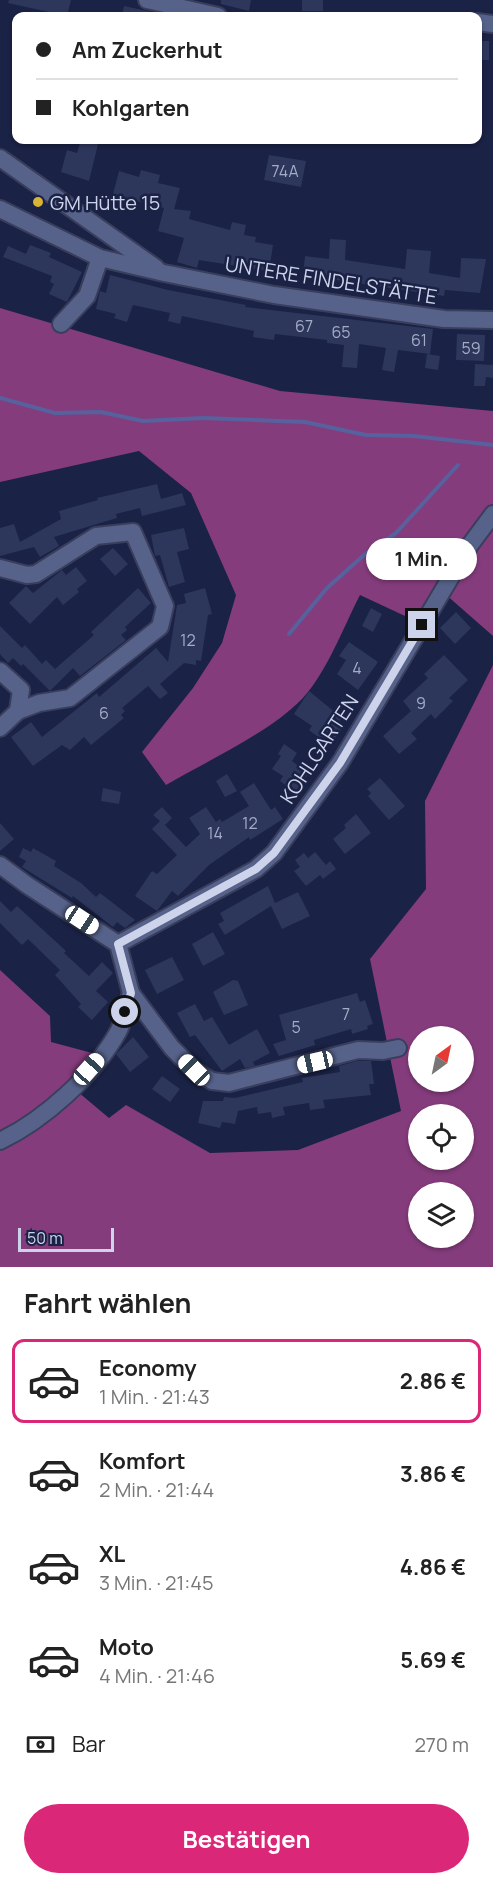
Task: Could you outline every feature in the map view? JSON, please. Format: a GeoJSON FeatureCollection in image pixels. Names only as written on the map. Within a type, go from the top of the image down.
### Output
{"type":"FeatureCollection","features":[{"type":"Feature","properties":{"kind":"street"},"geometry":{"type":"LineString","coordinates":[[147,0],[200,12]]}},
{"type":"Feature","properties":{"kind":"street","name":"UNTERE FINDELSTÄTTE"},"geometry":{"type":"LineString","coordinates":[[0,158],[164,273]]}},
{"type":"Feature","properties":{"kind":"street","name":"UNTERE FINDELSTÄTTE"},"geometry":{"type":"LineString","coordinates":[[0,209],[100,258],[164,273],[320,301],[444,318],[493,320]]}},
{"type":"Feature","properties":{"kind":"street"},"geometry":{"type":"LineString","coordinates":[[61,324],[87,296],[100,258]]}},
{"type":"Feature","properties":{"kind":"street","name":"KOHLGARTEN"},"geometry":{"type":"LineString","coordinates":[[118,944],[256,869],[274,853],[340,763],[470,545],[493,514]]}},
{"type":"Feature","properties":{"kind":"street"},"geometry":{"type":"LineString","coordinates":[[0,568],[27,575],[36,574],[96,536],[133,532],[165,606],[160,627],[70,698],[39,703],[18,711],[0,728]]}},
{"type":"Feature","properties":{"kind":"street"},"geometry":{"type":"LineString","coordinates":[[0,671],[21,690],[18,711]]}},
{"type":"Feature","properties":{"kind":"street"},"geometry":{"type":"LineString","coordinates":[[0,865],[118,944],[131,993],[172,1048],[194,1070],[212,1081],[229,1083],[358,1050],[383,1051],[398,1048]]}},
{"type":"Feature","properties":{"kind":"street"},"geometry":{"type":"LineString","coordinates":[[0,1141],[53,1108],[103,1054],[119,1031],[131,993]]}},
{"type":"Feature","properties":{"kind":"shaded area"},"geometry":{"type":"Polygon","coordinates":[[[0,308],[280,391],[493,411],[493,636],[444,593],[420,623],[360,595],[327,663],[302,699],[255,735],[166,785],[142,752],[193,688],[222,643],[236,595],[191,493],[139,451],[0,482],[0,308]]]}},
{"type":"Feature","properties":{"kind":"shaded area"},"geometry":{"type":"Polygon","coordinates":[[[493,665],[493,1267],[0,1267],[0,970],[50,1016],[51,1042],[96,1054],[71,1086],[109,1118],[126,1105],[210,1153],[298,1150],[401,1111],[370,959],[426,889],[425,801],[493,665]]]}},
{"type":"Feature","properties":{"kind":"building"},"geometry":{"type":"Polygon","coordinates":[[[9,0],[71,0],[68,12],[49,12],[8,3],[9,0]]]}},
{"type":"Feature","properties":{"kind":"building"},"geometry":{"type":"Polygon","coordinates":[[[221,0],[251,0],[249,11],[221,4],[221,0]]]}},
{"type":"Feature","properties":{"kind":"building"},"geometry":{"type":"Polygon","coordinates":[[[302,0],[323,0],[323,11],[302,11],[302,0]]]}},
{"type":"Feature","properties":{"kind":"building"},"geometry":{"type":"Polygon","coordinates":[[[124,6],[152,12],[123,12],[124,6]]]}},
{"type":"Feature","properties":{"kind":"building"},"geometry":{"type":"Polygon","coordinates":[[[482,41],[489,41],[489,60],[482,60],[482,41]]]}},
{"type":"Feature","properties":{"kind":"building"},"geometry":{"type":"Polygon","coordinates":[[[80,144],[98,144],[89,181],[61,172],[67,150],[77,153],[80,144]]]}},
{"type":"Feature","properties":{"kind":"building"},"geometry":{"type":"Polygon","coordinates":[[[269,155],[306,161],[301,187],[264,180],[269,155]]]}},
{"type":"Feature","properties":{"kind":"building"},"geometry":{"type":"Polygon","coordinates":[[[141,170],[160,175],[158,183],[180,188],[174,209],[191,211],[189,219],[230,230],[232,222],[246,225],[244,235],[256,237],[255,242],[273,245],[269,271],[199,260],[197,268],[177,262],[184,238],[158,231],[164,208],[137,201],[127,207],[121,203],[120,195],[113,194],[119,171],[139,177],[141,170]]]}},
{"type":"Feature","properties":{"kind":"building"},"geometry":{"type":"Polygon","coordinates":[[[330,239],[346,240],[345,260],[405,269],[407,249],[431,251],[429,273],[460,278],[461,258],[486,259],[480,293],[445,290],[444,296],[303,275],[305,256],[329,259],[330,239]]]}},
{"type":"Feature","properties":{"kind":"building"},"geometry":{"type":"Polygon","coordinates":[[[30,245],[51,253],[49,257],[82,272],[67,302],[49,294],[54,284],[50,282],[52,276],[3,257],[8,246],[26,254],[30,245]]]}},
{"type":"Feature","properties":{"kind":"building"},"geometry":{"type":"Polygon","coordinates":[[[110,275],[168,290],[246,305],[245,307],[433,329],[430,354],[398,350],[394,372],[382,370],[386,348],[359,344],[357,368],[342,367],[344,345],[327,343],[327,340],[275,334],[274,340],[253,337],[254,331],[182,316],[180,324],[168,321],[170,313],[133,305],[127,322],[114,318],[116,314],[96,309],[100,291],[106,293],[110,275]]]}},
{"type":"Feature","properties":{"kind":"building"},"geometry":{"type":"Polygon","coordinates":[[[457,334],[485,335],[484,361],[456,360],[457,334]]]}},
{"type":"Feature","properties":{"kind":"building"},"geometry":{"type":"Polygon","coordinates":[[[427,354],[440,356],[438,370],[425,368],[427,354]]]}},
{"type":"Feature","properties":{"kind":"building"},"geometry":{"type":"Polygon","coordinates":[[[475,364],[493,365],[493,378],[486,377],[485,386],[474,386],[475,364]]]}},
{"type":"Feature","properties":{"kind":"building"},"geometry":{"type":"Polygon","coordinates":[[[157,484],[161,499],[182,493],[186,505],[142,516],[140,508],[116,514],[117,518],[54,537],[59,546],[40,557],[34,547],[0,556],[0,528],[14,524],[20,542],[61,519],[59,511],[98,500],[97,498],[157,484]]]}},
{"type":"Feature","properties":{"kind":"building"},"geometry":{"type":"Polygon","coordinates":[[[184,528],[189,549],[177,552],[185,582],[169,587],[160,555],[155,556],[151,535],[184,528]]]}},
{"type":"Feature","properties":{"kind":"building"},"geometry":{"type":"Polygon","coordinates":[[[113,548],[128,564],[115,576],[100,559],[113,548]]]}},
{"type":"Feature","properties":{"kind":"building"},"geometry":{"type":"Polygon","coordinates":[[[76,567],[87,581],[77,589],[79,592],[63,605],[57,597],[30,624],[9,603],[26,586],[33,593],[62,570],[66,575],[76,567]]]}},
{"type":"Feature","properties":{"kind":"building"},"geometry":{"type":"Polygon","coordinates":[[[138,588],[151,603],[125,627],[127,630],[121,635],[126,640],[80,676],[73,668],[50,691],[23,664],[21,666],[13,658],[8,663],[0,654],[0,626],[22,648],[25,645],[42,664],[46,660],[55,669],[94,635],[91,632],[138,588]]]}},
{"type":"Feature","properties":{"kind":"building"},"geometry":{"type":"Polygon","coordinates":[[[205,588],[212,614],[208,615],[201,661],[196,660],[196,665],[184,663],[160,684],[168,693],[160,699],[148,686],[122,708],[125,711],[121,715],[124,718],[91,745],[84,737],[70,750],[62,745],[33,766],[11,737],[31,722],[42,737],[97,693],[99,697],[156,648],[168,662],[177,605],[186,603],[184,594],[205,588]]]}},
{"type":"Feature","properties":{"kind":"building"},"geometry":{"type":"Polygon","coordinates":[[[371,608],[382,614],[373,632],[362,626],[371,608]]]}},
{"type":"Feature","properties":{"kind":"building"},"geometry":{"type":"Polygon","coordinates":[[[456,612],[471,628],[455,644],[440,628],[456,612]]]}},
{"type":"Feature","properties":{"kind":"building"},"geometry":{"type":"Polygon","coordinates":[[[349,642],[378,662],[358,690],[337,674],[346,660],[339,656],[349,642]]]}},
{"type":"Feature","properties":{"kind":"building"},"geometry":{"type":"Polygon","coordinates":[[[444,655],[468,680],[449,698],[453,701],[435,719],[431,714],[411,733],[417,739],[399,754],[383,736],[411,711],[403,701],[428,678],[424,674],[444,655]]]}},
{"type":"Feature","properties":{"kind":"building"},"geometry":{"type":"Polygon","coordinates":[[[309,691],[342,718],[338,723],[344,727],[329,745],[309,730],[312,726],[294,714],[309,691]]]}},
{"type":"Feature","properties":{"kind":"building"},"geometry":{"type":"Polygon","coordinates":[[[284,744],[297,753],[292,761],[308,774],[295,792],[280,781],[283,776],[272,769],[281,756],[278,754],[284,744]]]}},
{"type":"Feature","properties":{"kind":"building"},"geometry":{"type":"Polygon","coordinates":[[[227,774],[237,791],[225,797],[216,781],[227,774]]]}},
{"type":"Feature","properties":{"kind":"building"},"geometry":{"type":"Polygon","coordinates":[[[380,778],[405,806],[389,820],[368,796],[371,793],[367,789],[380,778]]]}},
{"type":"Feature","properties":{"kind":"building"},"geometry":{"type":"Polygon","coordinates":[[[254,783],[271,810],[275,807],[283,819],[250,840],[249,837],[209,865],[178,896],[172,891],[157,911],[135,896],[152,871],[157,874],[177,855],[152,829],[160,821],[153,815],[162,807],[172,818],[165,825],[186,847],[200,834],[189,818],[206,807],[216,822],[220,819],[222,822],[249,806],[240,792],[254,783]]]}},
{"type":"Feature","properties":{"kind":"building"},"geometry":{"type":"Polygon","coordinates":[[[103,788],[121,792],[119,804],[101,801],[103,788]]]}},
{"type":"Feature","properties":{"kind":"building"},"geometry":{"type":"Polygon","coordinates":[[[356,814],[371,833],[345,854],[333,839],[346,828],[344,825],[356,814]]]}},
{"type":"Feature","properties":{"kind":"building"},"geometry":{"type":"Polygon","coordinates":[[[0,823],[14,839],[0,851],[0,823]]]}},
{"type":"Feature","properties":{"kind":"building"},"geometry":{"type":"Polygon","coordinates":[[[23,848],[31,852],[33,848],[56,861],[54,866],[81,883],[96,897],[100,893],[135,920],[125,928],[117,922],[113,927],[73,896],[72,898],[22,867],[26,861],[19,857],[23,848]]]}},
{"type":"Feature","properties":{"kind":"building"},"geometry":{"type":"Polygon","coordinates":[[[315,852],[326,865],[330,861],[336,869],[323,879],[320,875],[306,886],[294,871],[300,867],[295,860],[304,853],[308,858],[315,852]]]}},
{"type":"Feature","properties":{"kind":"building"},"geometry":{"type":"Polygon","coordinates":[[[268,886],[275,903],[298,892],[310,916],[282,929],[271,906],[225,935],[218,924],[224,921],[220,913],[268,886]]]}},
{"type":"Feature","properties":{"kind":"building"},"geometry":{"type":"Polygon","coordinates":[[[0,901],[11,912],[17,906],[66,951],[64,953],[89,976],[102,962],[113,973],[96,991],[108,1002],[92,1020],[78,1007],[81,1004],[55,975],[60,970],[28,939],[22,945],[0,923],[0,901]]]}},
{"type":"Feature","properties":{"kind":"building"},"geometry":{"type":"Polygon","coordinates":[[[213,932],[225,954],[203,966],[192,944],[213,932]]]}},
{"type":"Feature","properties":{"kind":"building"},"geometry":{"type":"Polygon","coordinates":[[[172,957],[184,980],[157,994],[145,970],[172,957]]]}},
{"type":"Feature","properties":{"kind":"building"},"geometry":{"type":"Polygon","coordinates":[[[233,980],[238,981],[248,1005],[224,1015],[213,992],[233,980]]]}},
{"type":"Feature","properties":{"kind":"building"},"geometry":{"type":"Polygon","coordinates":[[[357,993],[360,1002],[365,1000],[373,1024],[367,1026],[368,1029],[352,1034],[351,1029],[314,1040],[315,1045],[279,1056],[273,1044],[286,1040],[279,1015],[357,993]]]}},
{"type":"Feature","properties":{"kind":"building"},"geometry":{"type":"Polygon","coordinates":[[[195,1004],[204,1021],[212,1017],[229,1045],[257,1029],[270,1053],[253,1062],[255,1066],[245,1068],[240,1059],[222,1071],[195,1035],[190,1037],[177,1013],[195,1004]]]}},
{"type":"Feature","properties":{"kind":"building"},"geometry":{"type":"Polygon","coordinates":[[[133,1037],[149,1057],[130,1072],[116,1054],[133,1037]]]}},
{"type":"Feature","properties":{"kind":"building"},"geometry":{"type":"Polygon","coordinates":[[[357,1061],[371,1061],[374,1084],[369,1084],[371,1095],[323,1100],[325,1108],[310,1110],[309,1103],[283,1107],[285,1115],[272,1118],[271,1112],[258,1114],[257,1107],[238,1111],[235,1124],[222,1122],[220,1128],[198,1123],[203,1101],[223,1101],[224,1097],[235,1098],[303,1082],[302,1078],[340,1072],[339,1066],[357,1061]]]}},
{"type":"Feature","properties":{"kind":"building"},"geometry":{"type":"Polygon","coordinates":[[[162,1076],[180,1089],[170,1102],[152,1089],[162,1076]]]}},
{"type":"Feature","properties":{"kind":"waterway"},"geometry":{"type":"LineString","coordinates":[[0,398],[55,413],[101,412],[143,421],[203,418],[305,422],[366,435],[414,436],[493,445]]}},
{"type":"Feature","properties":{"kind":"waterway"},"geometry":{"type":"LineString","coordinates":[[289,634],[327,588],[364,555],[396,533],[458,465]]}},
{"type":"Feature","properties":{"kind":"place","name":"GM Hütte 15"},"geometry":{"type":"Point","coordinates":[38,202]}},
{"type":"Feature","properties":{"kind":"route"},"geometry":{"type":"LineString","coordinates":[[125,1012],[131,993],[118,944],[256,869],[274,853],[340,763],[422,625]]}}]}
